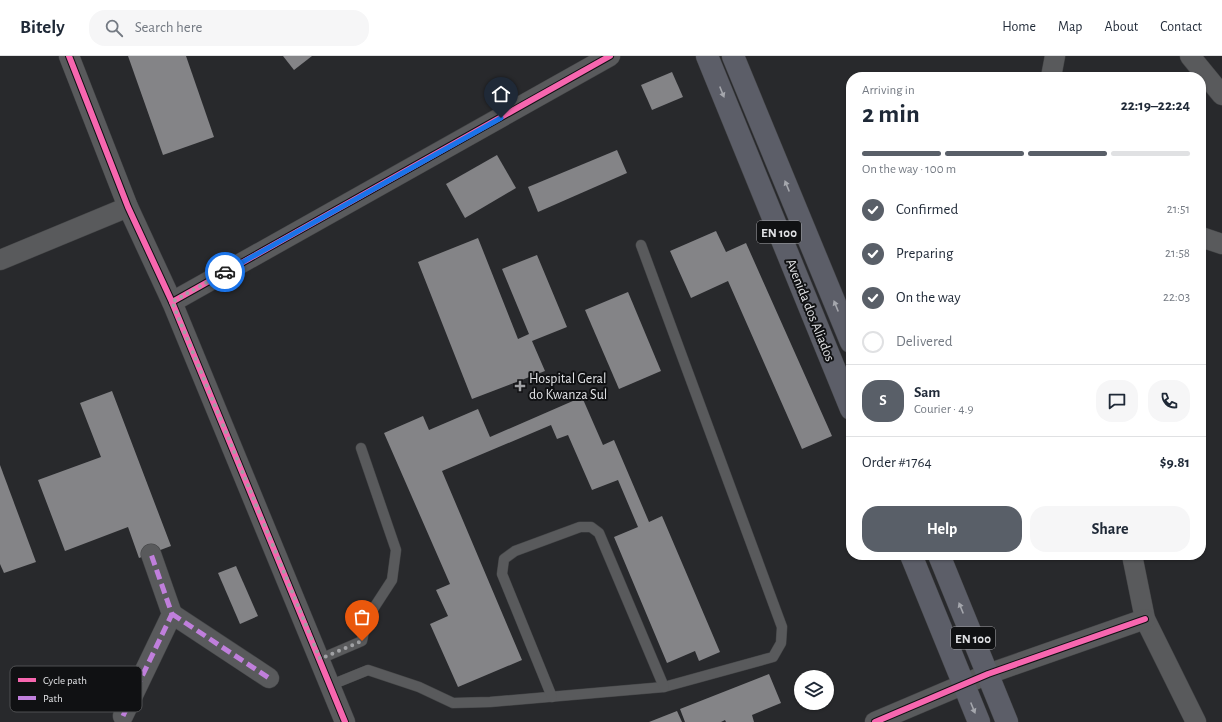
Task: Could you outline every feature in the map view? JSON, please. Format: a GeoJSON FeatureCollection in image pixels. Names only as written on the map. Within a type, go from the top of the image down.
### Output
{"type":"FeatureCollection","features":[{"type":"Feature","properties":{"kind":"main road","name":"Avenida dos Aliados"},"geometry":{"type":"LineString","coordinates":[[707,56],[846,397]]}},
{"type":"Feature","properties":{"kind":"main road","name":"Avenida dos Aliados"},"geometry":{"type":"LineString","coordinates":[[733,56],[846,330]]}},
{"type":"Feature","properties":{"kind":"main road","name":"EN 100"},"geometry":{"type":"LineString","coordinates":[[913,560],[979,722]]}},
{"type":"Feature","properties":{"kind":"main road","name":"EN 100"},"geometry":{"type":"LineString","coordinates":[[941,560],[1007,722]]}},
{"type":"Feature","properties":{"kind":"street"},"geometry":{"type":"LineString","coordinates":[[69,56],[128,207],[172,302],[345,722]]}},
{"type":"Feature","properties":{"kind":"street"},"geometry":{"type":"LineString","coordinates":[[172,302],[610,56]]}},
{"type":"Feature","properties":{"kind":"street"},"geometry":{"type":"LineString","coordinates":[[1052,72],[1055,56]]}},
{"type":"Feature","properties":{"kind":"street"},"geometry":{"type":"LineString","coordinates":[[1190,56],[1203,72]]}},
{"type":"Feature","properties":{"kind":"street"},"geometry":{"type":"LineString","coordinates":[[1206,76],[1222,95]]}},
{"type":"Feature","properties":{"kind":"street"},"geometry":{"type":"LineString","coordinates":[[0,260],[128,207]]}},
{"type":"Feature","properties":{"kind":"street"},"geometry":{"type":"LineString","coordinates":[[1206,239],[1222,244]]}},
{"type":"Feature","properties":{"kind":"street"},"geometry":{"type":"LineString","coordinates":[[151,554],[172,614],[269,678]]}},
{"type":"Feature","properties":{"kind":"street"},"geometry":{"type":"LineString","coordinates":[[1133,560],[1145,619],[1196,722]]}},
{"type":"Feature","properties":{"kind":"street"},"geometry":{"type":"LineString","coordinates":[[142,676],[172,614]]}},
{"type":"Feature","properties":{"kind":"street"},"geometry":{"type":"LineString","coordinates":[[875,722],[988,674],[1145,619]]}},
{"type":"Feature","properties":{"kind":"street"},"geometry":{"type":"LineString","coordinates":[[123,716],[125,712]]}},
{"type":"Feature","properties":{"kind":"lane"},"geometry":{"type":"LineString","coordinates":[[331,685],[368,670],[419,687],[453,703],[490,702],[552,698],[664,687],[772,657],[781,643],[782,627],[640,245]]}},
{"type":"Feature","properties":{"kind":"lane"},"geometry":{"type":"LineString","coordinates":[[320,659],[362,641],[366,620],[392,580],[396,550],[361,448]]}},
{"type":"Feature","properties":{"kind":"lane"},"geometry":{"type":"LineString","coordinates":[[552,698],[502,574],[504,559],[515,550],[580,527],[591,527],[599,533],[664,687]]}},
{"type":"Feature","properties":{"kind":"building"},"geometry":{"type":"Polygon","coordinates":[[[128,56],[186,56],[214,137],[163,155],[128,56]]]}},
{"type":"Feature","properties":{"kind":"building"},"geometry":{"type":"Polygon","coordinates":[[[283,56],[312,56],[294,70],[283,56]]]}},
{"type":"Feature","properties":{"kind":"building"},"geometry":{"type":"Polygon","coordinates":[[[672,72],[683,97],[652,110],[641,85],[672,72]]]}},
{"type":"Feature","properties":{"kind":"building"},"geometry":{"type":"Polygon","coordinates":[[[617,150],[627,173],[538,212],[528,187],[617,150]]]}},
{"type":"Feature","properties":{"kind":"building"},"geometry":{"type":"Polygon","coordinates":[[[497,155],[516,188],[465,218],[446,184],[497,155]]]}},
{"type":"Feature","properties":{"kind":"building"},"geometry":{"type":"Polygon","coordinates":[[[716,231],[726,252],[746,243],[832,436],[802,449],[728,281],[691,298],[670,251],[716,231]]]}},
{"type":"Feature","properties":{"kind":"building"},"geometry":{"type":"Polygon","coordinates":[[[478,238],[518,339],[529,334],[502,269],[537,255],[567,327],[532,341],[545,371],[472,399],[418,262],[478,238]]]}},
{"type":"Feature","properties":{"kind":"building"},"geometry":{"type":"Polygon","coordinates":[[[628,292],[661,371],[619,389],[585,310],[628,292]]]}},
{"type":"Feature","properties":{"kind":"building"},"geometry":{"type":"Polygon","coordinates":[[[112,391],[171,546],[139,558],[128,527],[65,551],[38,480],[101,457],[80,403],[112,391]]]}},
{"type":"Feature","properties":{"kind":"building"},"geometry":{"type":"Polygon","coordinates":[[[582,397],[603,445],[614,440],[649,522],[662,516],[720,652],[699,661],[695,651],[667,663],[614,537],[638,527],[618,480],[592,490],[568,435],[557,439],[551,425],[442,471],[522,660],[458,687],[430,624],[448,616],[436,590],[450,584],[384,433],[423,416],[429,430],[478,409],[490,437],[582,397]]]}},
{"type":"Feature","properties":{"kind":"building"},"geometry":{"type":"Polygon","coordinates":[[[0,465],[36,562],[4,573],[0,564],[0,465]]]}},
{"type":"Feature","properties":{"kind":"building"},"geometry":{"type":"Polygon","coordinates":[[[236,566],[258,616],[240,624],[218,573],[236,566]]]}},
{"type":"Feature","properties":{"kind":"building"},"geometry":{"type":"Polygon","coordinates":[[[769,674],[781,703],[752,715],[754,722],[726,722],[725,720],[721,722],[685,722],[680,709],[769,674]]]}},
{"type":"Feature","properties":{"kind":"building"},"geometry":{"type":"Polygon","coordinates":[[[677,711],[682,722],[649,722],[677,711]]]}},
{"type":"Feature","properties":{"kind":"marked path"},"geometry":{"type":"LineString","coordinates":[[142,676],[172,614],[151,554]]}},
{"type":"Feature","properties":{"kind":"marked path"},"geometry":{"type":"LineString","coordinates":[[172,614],[269,678]]}},
{"type":"Feature","properties":{"kind":"marked path"},"geometry":{"type":"LineString","coordinates":[[123,716],[125,712]]}},
{"type":"Feature","properties":{"kind":"cycle path"},"geometry":{"type":"LineString","coordinates":[[69,56],[128,207],[172,302],[345,722]]}},
{"type":"Feature","properties":{"kind":"cycle path"},"geometry":{"type":"LineString","coordinates":[[172,302],[610,56]]}},
{"type":"Feature","properties":{"kind":"cycle path"},"geometry":{"type":"LineString","coordinates":[[875,722],[988,674],[1145,619]]}},
{"type":"Feature","properties":{"kind":"way so far"},"geometry":{"type":"LineString","coordinates":[[225,272],[172,302],[320,659],[362,641]]}},
{"type":"Feature","properties":{"kind":"place","name":"Hospital Geral do Kwanza Sul"},"geometry":{"type":"Point","coordinates":[520,386]}},
{"type":"Feature","properties":{"kind":"route"},"geometry":{"type":"LineString","coordinates":[[225,272],[501,118]]}}]}
